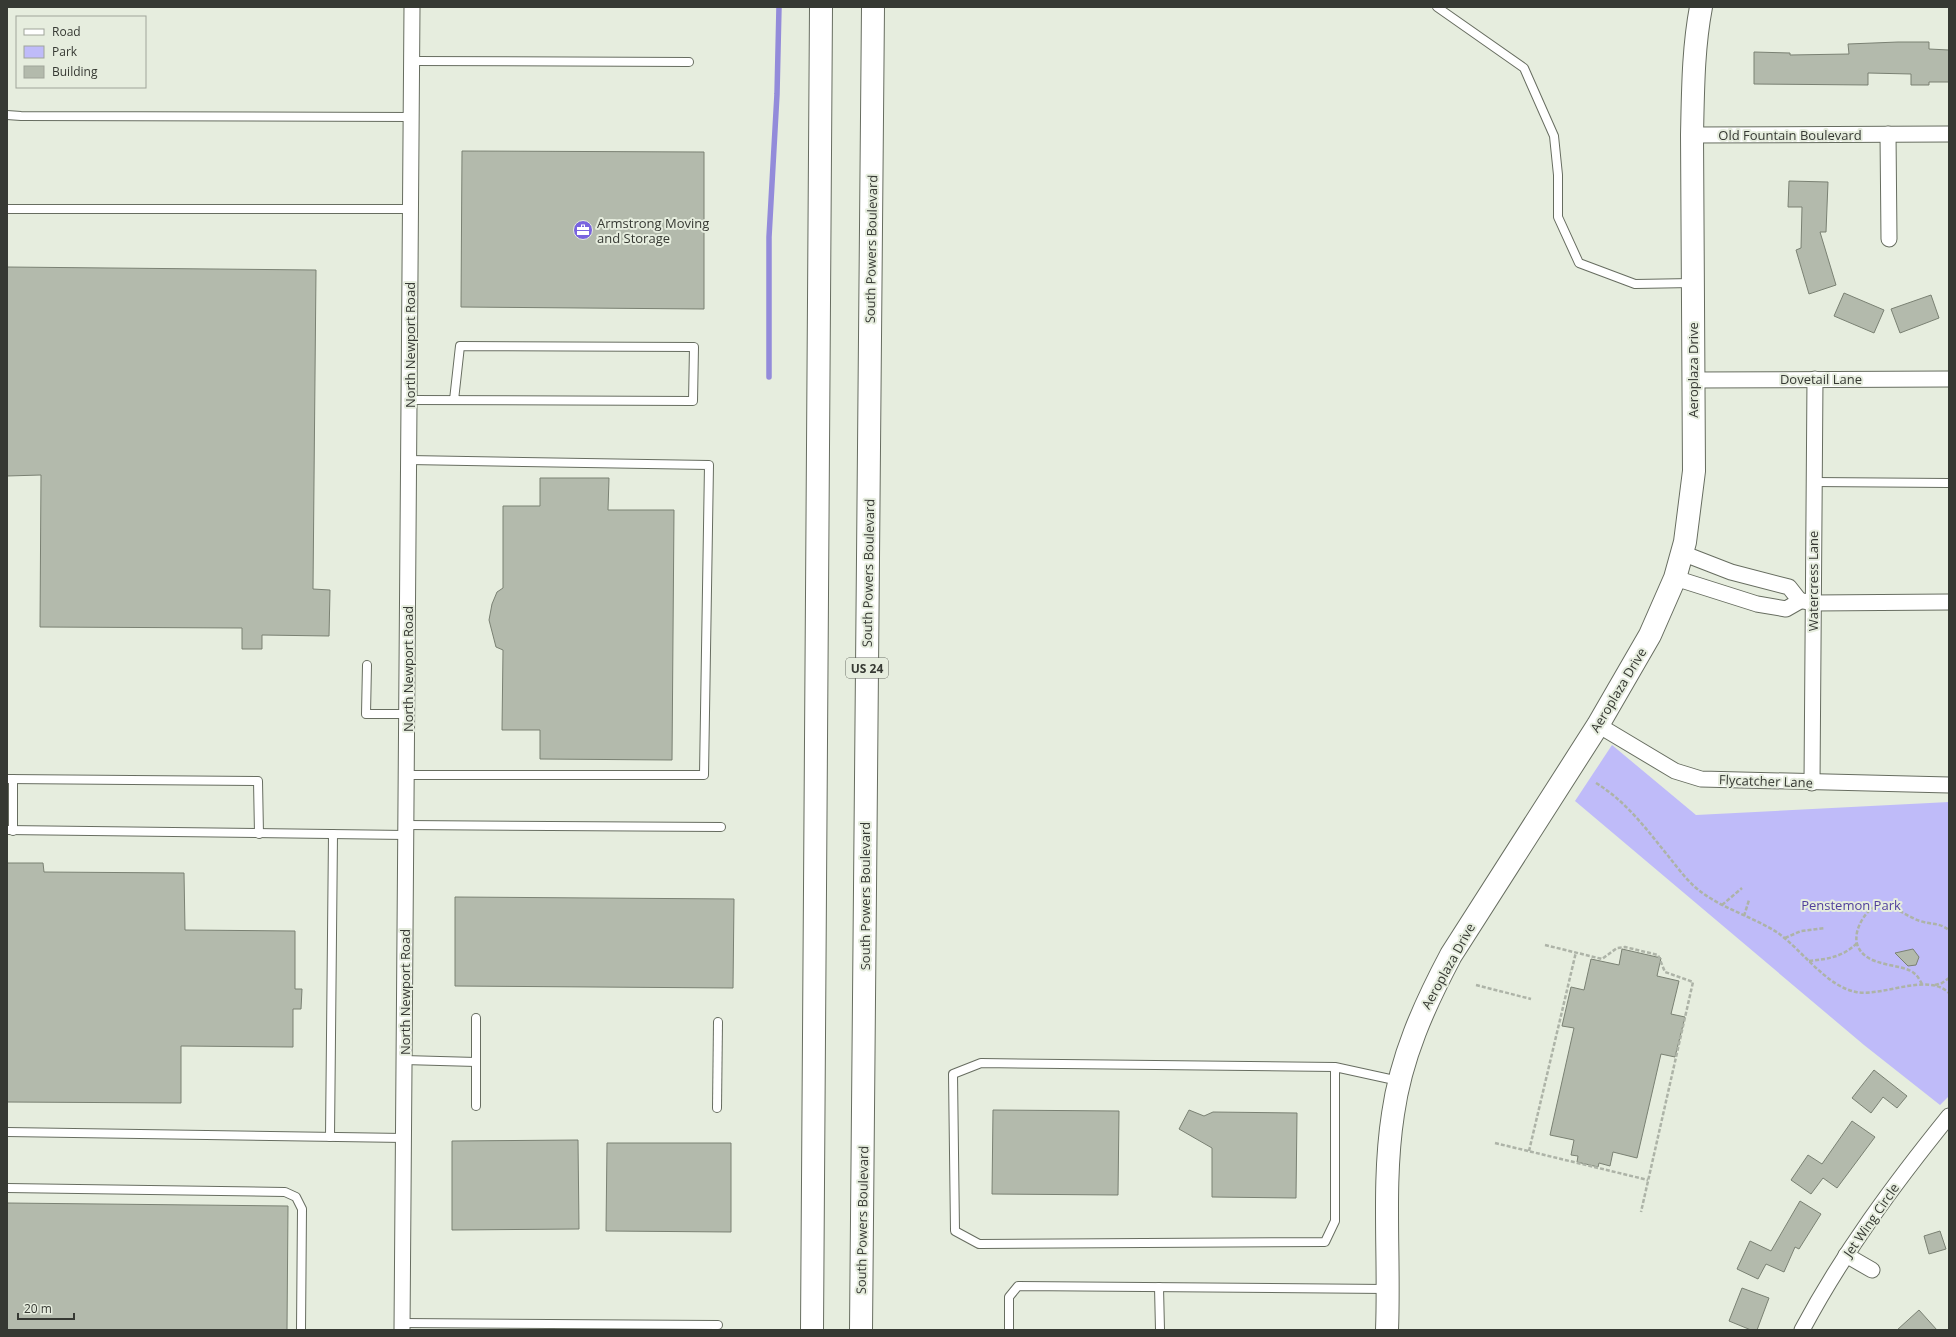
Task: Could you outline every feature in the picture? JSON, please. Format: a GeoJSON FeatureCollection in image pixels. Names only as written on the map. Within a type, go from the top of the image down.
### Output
{"type":"FeatureCollection","features":[{"type":"Feature","properties":{"kind":"main road"},"geometry":{"type":"LineString","coordinates":[[812,1330],[821,7]]}},
{"type":"Feature","properties":{"kind":"main road","name":"South Powers Boulevard"},"geometry":{"type":"LineString","coordinates":[[861,1330],[873,7]]}},
{"type":"Feature","properties":{"kind":"main road","name":"Aeroplaza Drive"},"geometry":{"type":"LineString","coordinates":[[1387,1330],[1388,1158],[1393,1114],[1400,1081],[1414,1030],[1431,992],[1451,955],[1598,725],[1650,635],[1675,578],[1682,553],[1691,507],[1694,471],[1692,135],[1697,27],[1701,7]]}},
{"type":"Feature","properties":{"kind":"street","name":"North Newport Road"},"geometry":{"type":"LineString","coordinates":[[402,1326],[412,7]]}},
{"type":"Feature","properties":{"kind":"street"},"geometry":{"type":"LineString","coordinates":[[1888,134],[1889,239]]}},
{"type":"Feature","properties":{"kind":"street","name":"Old Fountain Boulevard"},"geometry":{"type":"LineString","coordinates":[[1692,135],[1949,134]]}},
{"type":"Feature","properties":{"kind":"street","name":"Dovetail Lane"},"geometry":{"type":"LineString","coordinates":[[1693,380],[1949,378]]}},
{"type":"Feature","properties":{"kind":"street","name":"Watercress Lane"},"geometry":{"type":"LineString","coordinates":[[1812,783],[1807,602],[1814,482],[1815,379]]}},
{"type":"Feature","properties":{"kind":"street"},"geometry":{"type":"LineString","coordinates":[[1682,553],[1731,572],[1789,587],[1807,602]]}},
{"type":"Feature","properties":{"kind":"street"},"geometry":{"type":"LineString","coordinates":[[1675,578],[1757,604],[1786,609],[1807,602],[1949,602]]}},
{"type":"Feature","properties":{"kind":"street","name":"Flycatcher Lane"},"geometry":{"type":"LineString","coordinates":[[1598,725],[1674,771],[1701,779],[1812,783],[1949,785]]}},
{"type":"Feature","properties":{"kind":"street","name":"Jet Wing Circle"},"geometry":{"type":"LineString","coordinates":[[1802,1330],[1846,1255],[1880,1203],[1949,1116]]}},
{"type":"Feature","properties":{"kind":"street"},"geometry":{"type":"LineString","coordinates":[[1846,1255],[1872,1270]]}},
{"type":"Feature","properties":{"kind":"lane"},"geometry":{"type":"LineString","coordinates":[[1437,7],[1524,68],[1554,136],[1558,175],[1558,217],[1579,263],[1635,284],[1693,283]]}},
{"type":"Feature","properties":{"kind":"lane"},"geometry":{"type":"LineString","coordinates":[[412,61],[689,62]]}},
{"type":"Feature","properties":{"kind":"lane"},"geometry":{"type":"LineString","coordinates":[[7,115],[412,117]]}},
{"type":"Feature","properties":{"kind":"lane"},"geometry":{"type":"LineString","coordinates":[[7,209],[411,209]]}},
{"type":"Feature","properties":{"kind":"lane"},"geometry":{"type":"LineString","coordinates":[[410,400],[693,401],[694,348],[460,346],[454,400]]}},
{"type":"Feature","properties":{"kind":"lane"},"geometry":{"type":"LineString","coordinates":[[407,775],[704,775],[709,465],[409,460]]}},
{"type":"Feature","properties":{"kind":"lane"},"geometry":{"type":"LineString","coordinates":[[1814,482],[1949,483]]}},
{"type":"Feature","properties":{"kind":"lane"},"geometry":{"type":"LineString","coordinates":[[367,665],[366,714],[407,714]]}},
{"type":"Feature","properties":{"kind":"lane"},"geometry":{"type":"LineString","coordinates":[[259,834],[258,781],[10,779],[10,830],[259,834],[333,834],[406,830],[721,827]]}},
{"type":"Feature","properties":{"kind":"lane"},"geometry":{"type":"LineString","coordinates":[[330,1137],[333,834]]}},
{"type":"Feature","properties":{"kind":"lane"},"geometry":{"type":"LineString","coordinates":[[476,1018],[476,1106]]}},
{"type":"Feature","properties":{"kind":"lane"},"geometry":{"type":"LineString","coordinates":[[717,1108],[718,1022]]}},
{"type":"Feature","properties":{"kind":"lane"},"geometry":{"type":"LineString","coordinates":[[404,1060],[476,1062]]}},
{"type":"Feature","properties":{"kind":"lane"},"geometry":{"type":"LineString","coordinates":[[1335,1067],[1335,1221],[1325,1242],[979,1244],[955,1231],[953,1074],[981,1063],[1335,1067],[1400,1081]]}},
{"type":"Feature","properties":{"kind":"lane"},"geometry":{"type":"LineString","coordinates":[[7,1132],[404,1138]]}},
{"type":"Feature","properties":{"kind":"lane"},"geometry":{"type":"LineString","coordinates":[[7,1188],[285,1192],[296,1197],[302,1209],[301,1330]]}},
{"type":"Feature","properties":{"kind":"lane"},"geometry":{"type":"LineString","coordinates":[[1009,1330],[1008,1297],[1018,1286],[1388,1289]]}},
{"type":"Feature","properties":{"kind":"lane"},"geometry":{"type":"LineString","coordinates":[[1159,1287],[1160,1330]]}},
{"type":"Feature","properties":{"kind":"lane"},"geometry":{"type":"LineString","coordinates":[[402,1326],[718,1325]]}},
{"type":"Feature","properties":{"kind":"path"},"geometry":{"type":"LineString","coordinates":[[1596,783],[1614,794],[1634,814],[1695,887],[1722,905],[1768,927],[1785,938],[1809,961],[1844,988],[1870,994],[1922,984],[1948,990]]}},
{"type":"Feature","properties":{"kind":"path"},"geometry":{"type":"LineString","coordinates":[[1722,905],[1742,888]]}},
{"type":"Feature","properties":{"kind":"path"},"geometry":{"type":"LineString","coordinates":[[1744,916],[1749,900]]}},
{"type":"Feature","properties":{"kind":"path"},"geometry":{"type":"LineString","coordinates":[[1922,984],[1915,973],[1900,967],[1886,965],[1869,958],[1860,949],[1857,944],[1856,932],[1862,920],[1871,910],[1884,906],[1892,906],[1919,921],[1941,925],[1949,930]]}},
{"type":"Feature","properties":{"kind":"path"},"geometry":{"type":"LineString","coordinates":[[1785,938],[1801,930],[1826,928]]}},
{"type":"Feature","properties":{"kind":"path"},"geometry":{"type":"LineString","coordinates":[[1809,961],[1833,958],[1851,950],[1857,944]]}},
{"type":"Feature","properties":{"kind":"path"},"geometry":{"type":"LineString","coordinates":[[1545,945],[1602,959],[1617,948],[1625,947],[1658,955],[1665,972],[1693,982],[1641,1212]]}},
{"type":"Feature","properties":{"kind":"path"},"geometry":{"type":"LineString","coordinates":[[1529,1151],[1576,952]]}},
{"type":"Feature","properties":{"kind":"path"},"geometry":{"type":"LineString","coordinates":[[1934,986],[1949,978]]}},
{"type":"Feature","properties":{"kind":"path"},"geometry":{"type":"LineString","coordinates":[[1476,986],[1531,999]]}},
{"type":"Feature","properties":{"kind":"path"},"geometry":{"type":"LineString","coordinates":[[1495,1143],[1648,1180]]}},
{"type":"Feature","properties":{"kind":"green space","name":"Penstemon Park"},"geometry":{"type":"Polygon","coordinates":[[[1612,745],[1696,815],[1949,802],[1949,1096],[1940,1105],[1864,1045],[1575,801],[1612,745]]]}},
{"type":"Feature","properties":{"kind":"building"},"geometry":{"type":"Polygon","coordinates":[[[1929,42],[1929,49],[1949,50],[1949,82],[1929,82],[1929,85],[1911,85],[1911,74],[1868,73],[1868,85],[1754,84],[1754,52],[1790,53],[1790,55],[1849,54],[1848,44],[1929,42]]]}},
{"type":"Feature","properties":{"kind":"building","name":"Armstrong Moving and Storage"},"geometry":{"type":"Polygon","coordinates":[[[462,151],[704,152],[704,309],[461,307],[462,151]]]}},
{"type":"Feature","properties":{"kind":"building"},"geometry":{"type":"Polygon","coordinates":[[[1789,181],[1828,182],[1826,232],[1820,232],[1836,285],[1809,294],[1796,250],[1801,248],[1802,207],[1788,207],[1789,181]]]}},
{"type":"Feature","properties":{"kind":"building"},"geometry":{"type":"Polygon","coordinates":[[[7,267],[316,270],[313,589],[330,590],[329,636],[262,635],[262,649],[242,649],[242,628],[40,627],[41,475],[7,476],[7,267]]]}},
{"type":"Feature","properties":{"kind":"building"},"geometry":{"type":"Polygon","coordinates":[[[1844,293],[1884,310],[1874,333],[1834,316],[1844,293]]]}},
{"type":"Feature","properties":{"kind":"building"},"geometry":{"type":"Polygon","coordinates":[[[1931,295],[1939,318],[1900,333],[1891,309],[1931,295]]]}},
{"type":"Feature","properties":{"kind":"building"},"geometry":{"type":"Polygon","coordinates":[[[540,478],[609,478],[608,510],[674,510],[672,760],[540,759],[540,730],[502,730],[503,650],[496,647],[489,620],[492,604],[497,592],[503,588],[503,506],[540,506],[540,478]]]}},
{"type":"Feature","properties":{"kind":"building"},"geometry":{"type":"Polygon","coordinates":[[[7,863],[43,863],[44,872],[184,873],[185,930],[295,931],[295,989],[302,989],[301,1009],[293,1009],[293,1047],[181,1046],[181,1103],[7,1102],[7,863]]]}},
{"type":"Feature","properties":{"kind":"building"},"geometry":{"type":"Polygon","coordinates":[[[455,897],[734,899],[733,988],[455,986],[455,897]]]}},
{"type":"Feature","properties":{"kind":"building"},"geometry":{"type":"Polygon","coordinates":[[[1622,949],[1661,958],[1657,976],[1679,981],[1671,1014],[1685,1017],[1675,1057],[1661,1054],[1637,1158],[1613,1152],[1610,1166],[1599,1163],[1598,1167],[1577,1162],[1578,1156],[1571,1155],[1574,1140],[1550,1135],[1574,1028],[1562,1026],[1571,987],[1584,990],[1591,959],[1619,965],[1622,949]]]}},
{"type":"Feature","properties":{"kind":"building"},"geometry":{"type":"Polygon","coordinates":[[[1913,949],[1919,957],[1916,965],[1908,966],[1895,953],[1913,949]]]}},
{"type":"Feature","properties":{"kind":"building"},"geometry":{"type":"Polygon","coordinates":[[[1874,1070],[1907,1096],[1897,1108],[1883,1097],[1871,1113],[1852,1098],[1874,1070]]]}},
{"type":"Feature","properties":{"kind":"building"},"geometry":{"type":"Polygon","coordinates":[[[993,1110],[1119,1111],[1118,1195],[992,1194],[993,1110]]]}},
{"type":"Feature","properties":{"kind":"building"},"geometry":{"type":"Polygon","coordinates":[[[1189,1110],[1204,1116],[1213,1112],[1297,1113],[1296,1198],[1212,1197],[1212,1148],[1179,1129],[1189,1110]]]}},
{"type":"Feature","properties":{"kind":"building"},"geometry":{"type":"Polygon","coordinates":[[[1852,1121],[1875,1137],[1837,1188],[1823,1178],[1811,1194],[1791,1180],[1808,1155],[1822,1164],[1852,1121]]]}},
{"type":"Feature","properties":{"kind":"building"},"geometry":{"type":"Polygon","coordinates":[[[578,1140],[579,1229],[452,1230],[452,1141],[578,1140]]]}},
{"type":"Feature","properties":{"kind":"building"},"geometry":{"type":"Polygon","coordinates":[[[607,1143],[731,1143],[731,1232],[606,1231],[607,1143]]]}},
{"type":"Feature","properties":{"kind":"building"},"geometry":{"type":"Polygon","coordinates":[[[1800,1201],[1821,1214],[1799,1249],[1795,1247],[1784,1272],[1766,1264],[1758,1279],[1737,1269],[1750,1241],[1771,1251],[1800,1201]]]}},
{"type":"Feature","properties":{"kind":"building"},"geometry":{"type":"Polygon","coordinates":[[[7,1203],[288,1206],[287,1330],[7,1330],[7,1203]]]}},
{"type":"Feature","properties":{"kind":"building"},"geometry":{"type":"Polygon","coordinates":[[[1940,1231],[1946,1249],[1929,1254],[1924,1236],[1940,1231]]]}},
{"type":"Feature","properties":{"kind":"building"},"geometry":{"type":"Polygon","coordinates":[[[1742,1288],[1769,1298],[1757,1330],[1751,1330],[1729,1321],[1742,1288]]]}},
{"type":"Feature","properties":{"kind":"building"},"geometry":{"type":"Polygon","coordinates":[[[1919,1310],[1937,1330],[1897,1330],[1919,1310]]]}},
{"type":"Feature","properties":{"kind":"waterway"},"geometry":{"type":"LineString","coordinates":[[769,377],[769,237],[777,94],[779,7]]}},
{"type":"Feature","properties":{"kind":"place","name":"Armstrong Moving and Storage"},"geometry":{"type":"Point","coordinates":[583,230]}}]}
